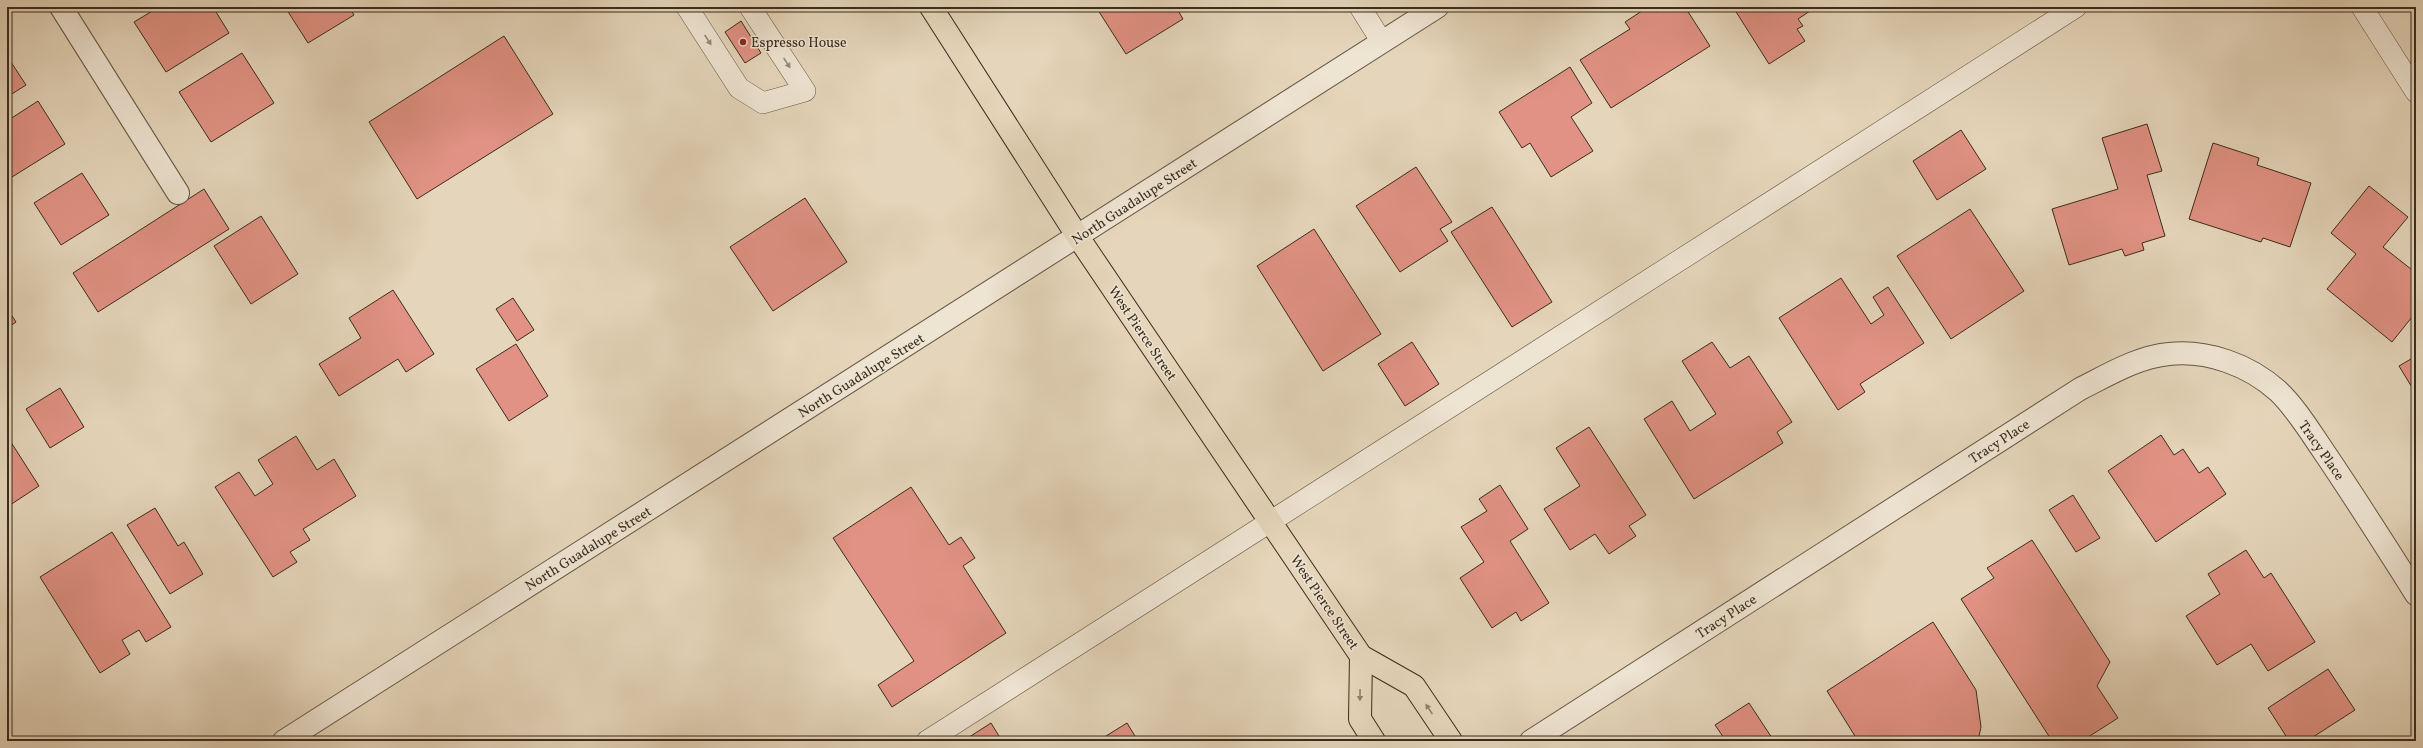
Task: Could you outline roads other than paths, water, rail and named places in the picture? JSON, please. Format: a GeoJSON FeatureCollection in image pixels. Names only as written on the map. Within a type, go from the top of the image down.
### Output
{"type":"FeatureCollection","features":[{"type":"Feature","properties":{"kind":"highway","name":"West Pierce Street"},"geometry":{"type":"LineString","coordinates":[[932,7],[1078,237],[1361,656],[1414,686],[1451,741]]}},
{"type":"Feature","properties":{"kind":"highway","name":"West Pierce Street"},"geometry":{"type":"LineString","coordinates":[[1361,656],[1360,719],[1374,741]]}},
{"type":"Feature","properties":{"kind":"street"},"geometry":{"type":"LineString","coordinates":[[61,7],[178,193]]}},
{"type":"Feature","properties":{"kind":"street","name":"North Guadalupe Street"},"geometry":{"type":"LineString","coordinates":[[284,741],[1078,237],[1437,7]]}},
{"type":"Feature","properties":{"kind":"street","name":"Tracy Place"},"geometry":{"type":"LineString","coordinates":[[1531,741],[2080,389],[2131,363],[2168,354],[2200,354],[2226,361],[2253,374],[2278,392],[2306,426],[2342,478],[2416,594]]}},
{"type":"Feature","properties":{"kind":"lane"},"geometry":{"type":"LineString","coordinates":[[687,7],[739,88],[763,103],[805,91],[750,7]]}},
{"type":"Feature","properties":{"kind":"lane"},"geometry":{"type":"LineString","coordinates":[[1360,7],[1382,42]]}},
{"type":"Feature","properties":{"kind":"lane"},"geometry":{"type":"LineString","coordinates":[[927,741],[2076,7]]}},
{"type":"Feature","properties":{"kind":"lane"},"geometry":{"type":"LineString","coordinates":[[2362,7],[2416,92]]}},
{"type":"Feature","properties":{"kind":"place","name":"Espresso House"},"geometry":{"type":"Point","coordinates":[743,42]}}]}
